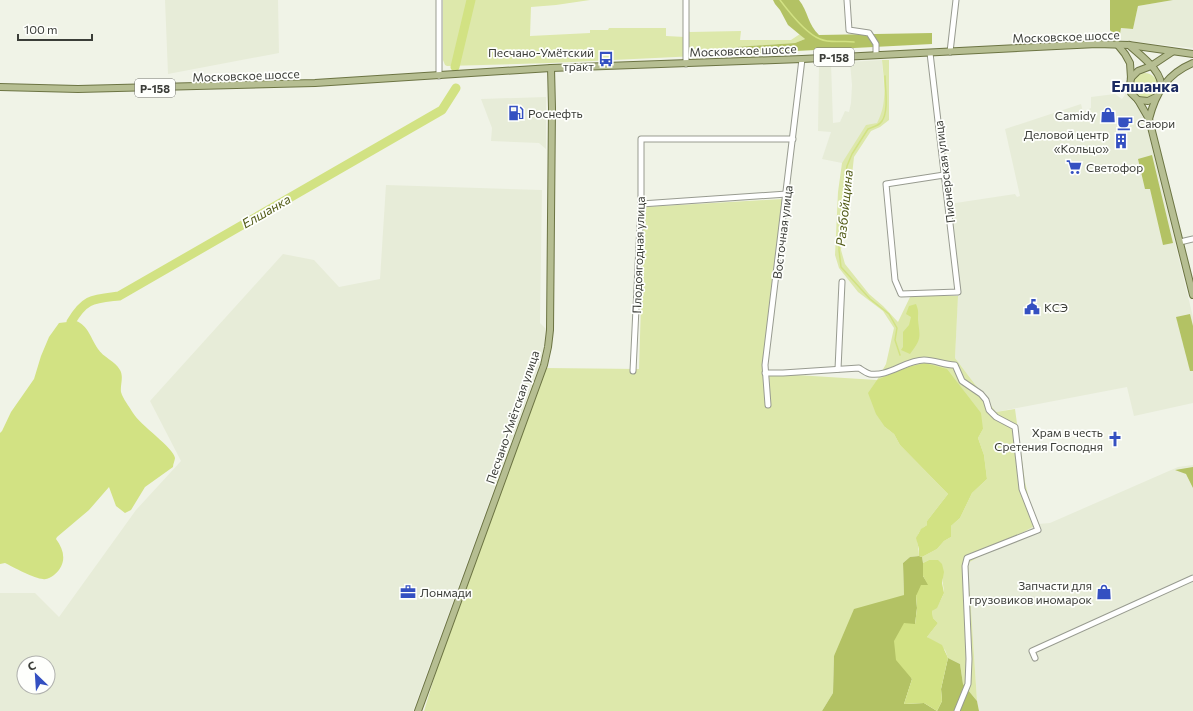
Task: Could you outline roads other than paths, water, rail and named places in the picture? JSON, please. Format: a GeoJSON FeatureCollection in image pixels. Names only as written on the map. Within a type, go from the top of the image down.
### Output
{"type":"FeatureCollection","features":[{"type":"Feature","properties":{"kind":"main road","name":"Московское шоссе"},"geometry":{"type":"LineString","coordinates":[[0,87],[78,89],[174,88],[315,83],[460,75],[551,68],[686,64],[1117,44],[1193,54]]}},
{"type":"Feature","properties":{"kind":"main road"},"geometry":{"type":"LineString","coordinates":[[1117,44],[1128,58],[1131,68],[1130,90],[1134,97],[1138,100],[1149,119],[1193,295]]}},
{"type":"Feature","properties":{"kind":"main road"},"geometry":{"type":"LineString","coordinates":[[1129,46],[1148,68],[1157,74],[1161,82],[1161,89]]}},
{"type":"Feature","properties":{"kind":"main road"},"geometry":{"type":"LineString","coordinates":[[1131,78],[1135,73],[1148,68],[1172,52]]}},
{"type":"Feature","properties":{"kind":"main road"},"geometry":{"type":"LineString","coordinates":[[1149,119],[1157,96],[1169,78],[1178,70],[1193,63]]}},
{"type":"Feature","properties":{"kind":"main road","name":"Песчано-Умётская улица"},"geometry":{"type":"LineString","coordinates":[[418,711],[544,365],[548,347],[550,330],[551,68]]}},
{"type":"Feature","properties":{"kind":"main road"},"geometry":{"type":"LineString","coordinates":[[1138,100],[1148,101],[1157,96]]}},
{"type":"Feature","properties":{"kind":"street"},"geometry":{"type":"LineString","coordinates":[[439,0],[442,76]]}},
{"type":"Feature","properties":{"kind":"street"},"geometry":{"type":"LineString","coordinates":[[686,0],[686,64]]}},
{"type":"Feature","properties":{"kind":"street"},"geometry":{"type":"LineString","coordinates":[[847,0],[849,30],[869,33],[876,44],[876,55]]}},
{"type":"Feature","properties":{"kind":"street"},"geometry":{"type":"LineString","coordinates":[[950,52],[956,0]]}},
{"type":"Feature","properties":{"kind":"street","name":"Пионерская улица"},"geometry":{"type":"LineString","coordinates":[[930,53],[958,292],[901,294],[895,280],[886,184],[944,175]]}},
{"type":"Feature","properties":{"kind":"street","name":"Восточная улица"},"geometry":{"type":"LineString","coordinates":[[768,405],[765,365],[787,194],[802,59]]}},
{"type":"Feature","properties":{"kind":"street","name":"Плодоягодная улица"},"geometry":{"type":"LineString","coordinates":[[634,371],[641,204],[641,139],[793,139]]}},
{"type":"Feature","properties":{"kind":"street"},"geometry":{"type":"LineString","coordinates":[[641,204],[787,194]]}},
{"type":"Feature","properties":{"kind":"street"},"geometry":{"type":"LineString","coordinates":[[1180,242],[1193,239]]}},
{"type":"Feature","properties":{"kind":"street"},"geometry":{"type":"LineString","coordinates":[[838,369],[842,282]]}},
{"type":"Feature","properties":{"kind":"street"},"geometry":{"type":"LineString","coordinates":[[766,373],[859,368],[868,374],[879,374],[898,366],[922,360],[938,361],[949,365],[955,364],[962,381],[981,394],[986,400],[990,410],[996,417],[1015,427],[1022,489],[1038,530],[968,558],[965,566],[969,659],[968,684],[957,711]]}},
{"type":"Feature","properties":{"kind":"street"},"geometry":{"type":"LineString","coordinates":[[1035,658],[1032,650],[1193,578]]}},
{"type":"Feature","properties":{"kind":"waterway","name":"Елшанка"},"geometry":{"type":"LineString","coordinates":[[455,67],[471,0]]}},
{"type":"Feature","properties":{"kind":"waterway","name":"Разбойщина"},"geometry":{"type":"LineString","coordinates":[[780,0],[798,22],[820,39],[828,41],[854,42]]}},
{"type":"Feature","properties":{"kind":"waterway","name":"Разбойщина"},"geometry":{"type":"LineString","coordinates":[[885,76],[886,105],[884,117],[879,124],[868,129],[852,154],[847,166],[840,222],[839,250],[841,267],[870,299],[889,314],[897,328],[895,340],[900,355]]}},
{"type":"Feature","properties":{"kind":"waterway","name":"Елшанка"},"geometry":{"type":"LineString","coordinates":[[71,322],[81,308],[90,301],[119,296],[442,110],[456,88]]}},
{"type":"Feature","properties":{"kind":"place","name":"Песчано-Умётский тракт"},"geometry":{"type":"Point","coordinates":[606,59]}},
{"type":"Feature","properties":{"kind":"place","name":"Роснефть"},"geometry":{"type":"Point","coordinates":[516,113]}},
{"type":"Feature","properties":{"kind":"place","name":"Camidy"},"geometry":{"type":"Point","coordinates":[1108,115]}},
{"type":"Feature","properties":{"kind":"place","name":"Саюри"},"geometry":{"type":"Point","coordinates":[1125,123]}},
{"type":"Feature","properties":{"kind":"place","name":"Деловой центр «Кольцо»"},"geometry":{"type":"Point","coordinates":[1121,141]}},
{"type":"Feature","properties":{"kind":"place","name":"Светофор"},"geometry":{"type":"Point","coordinates":[1074,167]}},
{"type":"Feature","properties":{"kind":"place","name":"КСЭ"},"geometry":{"type":"Point","coordinates":[1032,307]}},
{"type":"Feature","properties":{"kind":"place","name":"Храм в честь Сретения Господня"},"geometry":{"type":"Point","coordinates":[1115,439]}},
{"type":"Feature","properties":{"kind":"place","name":"Лонмади"},"geometry":{"type":"Point","coordinates":[408,592]}},
{"type":"Feature","properties":{"kind":"place","name":"Запчасти для грузовиков иномарок"},"geometry":{"type":"Point","coordinates":[1104,592]}},
{"type":"Feature","properties":{"kind":"district","name":"Елшанка"},"geometry":{"type":"Point","coordinates":[1145,85]}}]}
